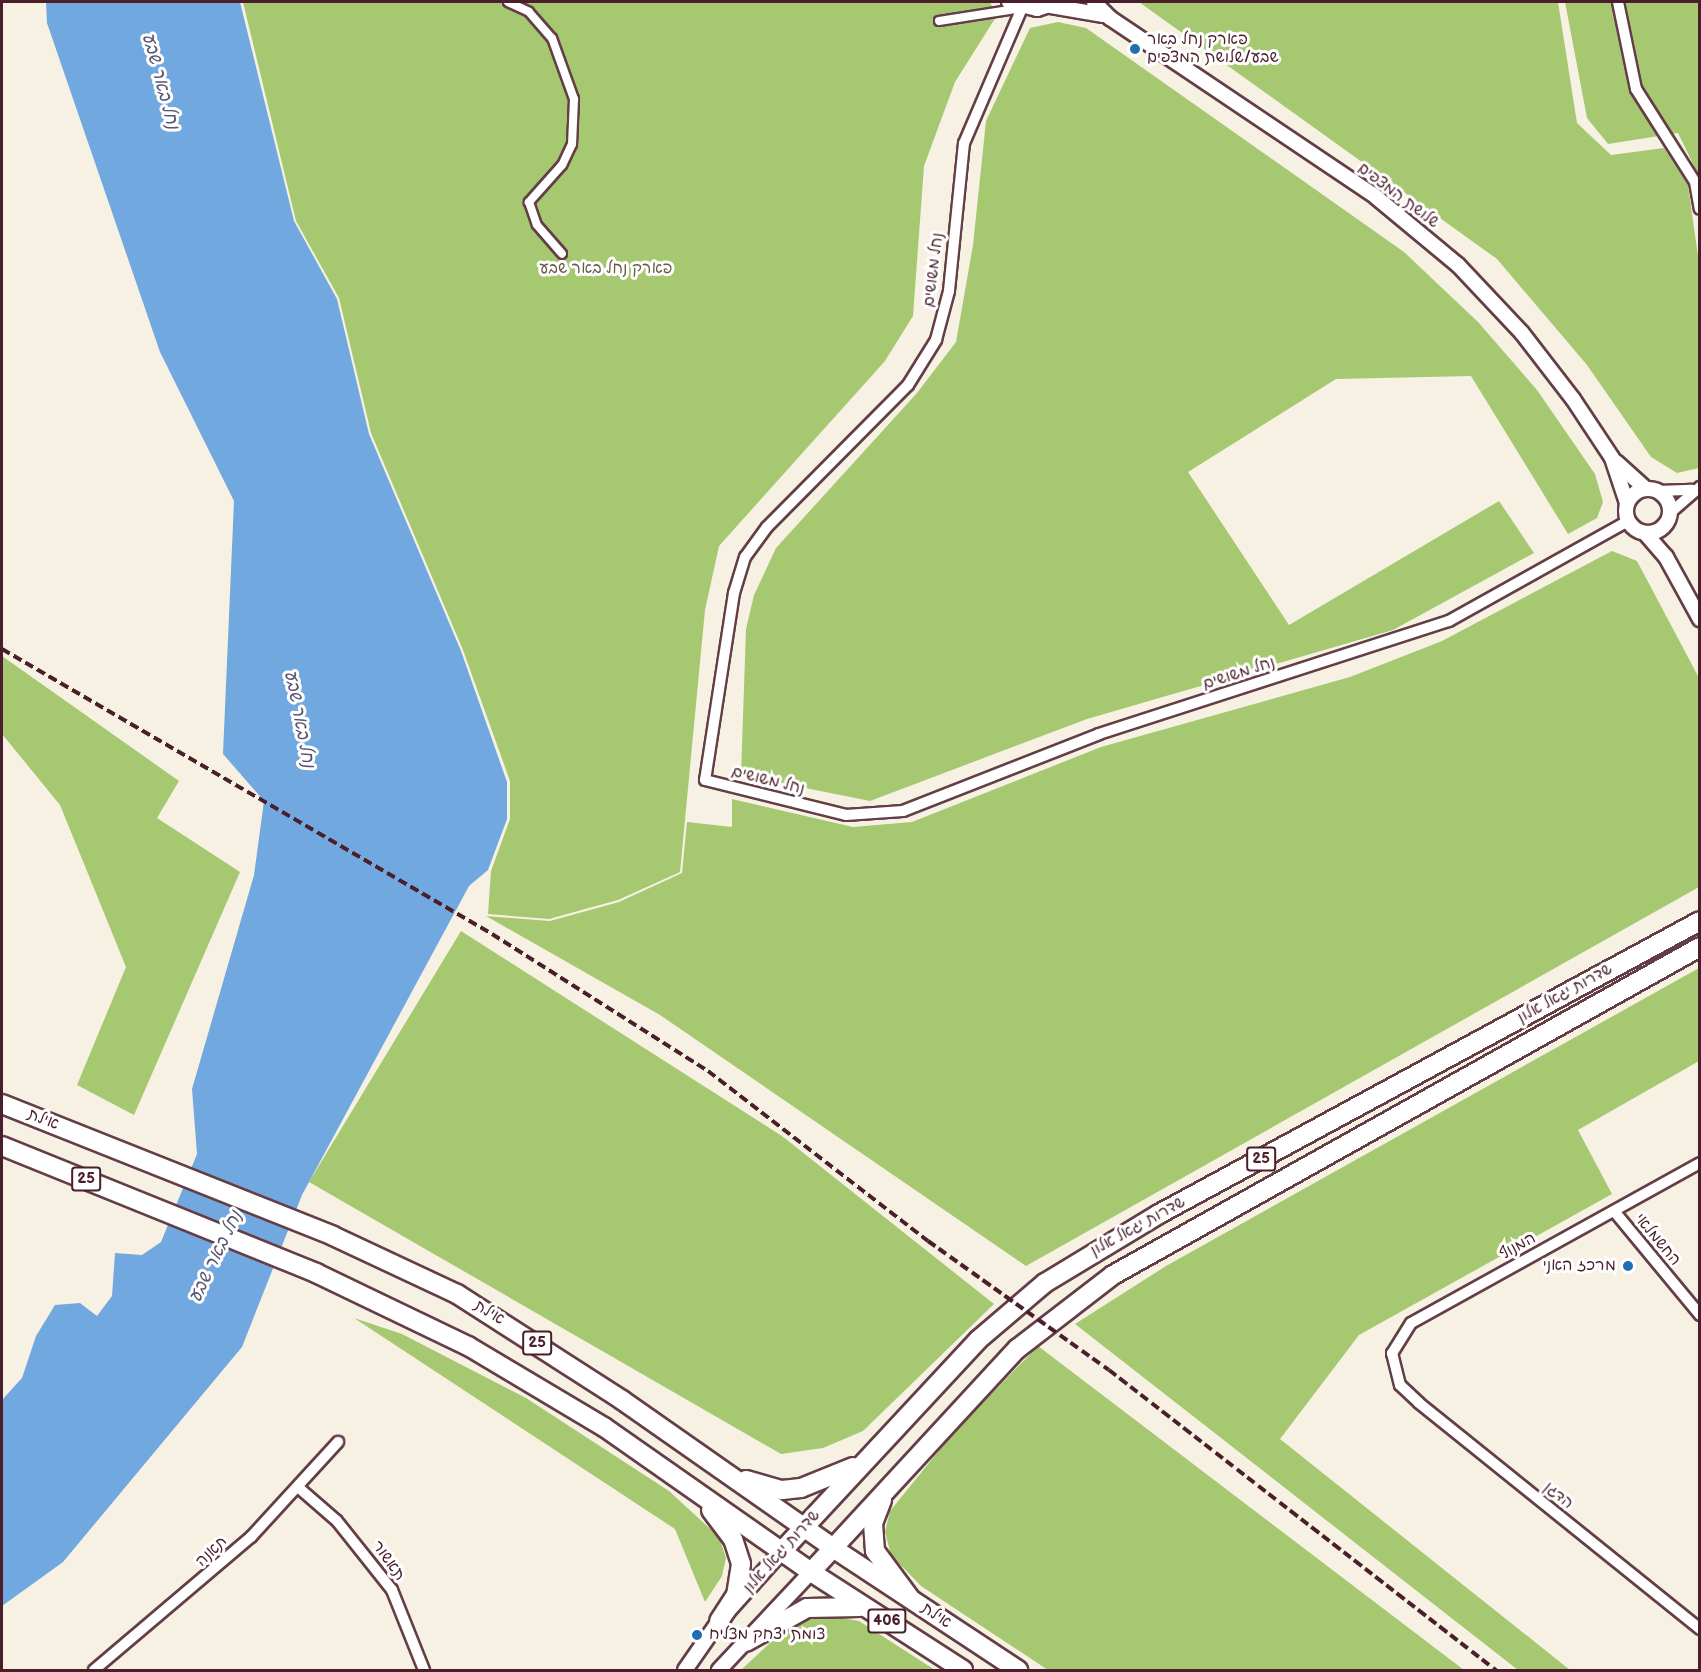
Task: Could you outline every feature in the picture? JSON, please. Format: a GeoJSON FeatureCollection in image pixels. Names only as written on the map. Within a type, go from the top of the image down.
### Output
{"type":"FeatureCollection","features":[{"type":"Feature","properties":{"kind":"main road","name":"שדרות יגאל אלון"},"geometry":{"type":"LineString","coordinates":[[782,1551],[978,1340],[1045,1283],[1089,1254],[1700,921]]}},
{"type":"Feature","properties":{"kind":"main road","name":"שדרות יגאל אלון"},"geometry":{"type":"LineString","coordinates":[[811,1572],[1017,1349],[1113,1275],[1700,947]]}},
{"type":"Feature","properties":{"kind":"main road","name":"אילת"},"geometry":{"type":"LineString","coordinates":[[2,1104],[333,1236],[490,1314],[1018,1671]]}},
{"type":"Feature","properties":{"kind":"main road","name":"אילת"},"geometry":{"type":"LineString","coordinates":[[2,1146],[171,1212],[316,1273],[522,1375],[687,1485],[811,1572],[963,1671]]}},
{"type":"Feature","properties":{"kind":"main road"},"geometry":{"type":"LineString","coordinates":[[728,1474],[767,1487],[801,1488],[867,1458]]}},
{"type":"Feature","properties":{"kind":"main road"},"geometry":{"type":"LineString","coordinates":[[891,1483],[873,1523],[875,1551],[910,1598]]}},
{"type":"Feature","properties":{"kind":"main road"},"geometry":{"type":"LineString","coordinates":[[687,1485],[714,1513],[738,1550],[740,1584],[719,1621]]}},
{"type":"Feature","properties":{"kind":"main road"},"geometry":{"type":"LineString","coordinates":[[746,1642],[807,1608],[837,1604],[869,1609]]}},
{"type":"Feature","properties":{"kind":"street"},"geometry":{"type":"LineString","coordinates":[[508,2],[529,12],[552,38],[574,99],[572,144],[562,165],[529,202],[537,225],[562,254]]}},
{"type":"Feature","properties":{"kind":"street"},"geometry":{"type":"LineString","coordinates":[[1009,2],[1022,8]]}},
{"type":"Feature","properties":{"kind":"street","name":"שלושת המצפים"},"geometry":{"type":"LineString","coordinates":[[1094,2],[1110,18],[1376,197],[1458,265],[1547,363],[1612,458],[1627,503],[1628,521]]}},
{"type":"Feature","properties":{"kind":"street"},"geometry":{"type":"LineString","coordinates":[[1618,2],[1636,89],[1695,182],[1700,209]]}},
{"type":"Feature","properties":{"kind":"street","name":"שלושת המצפים"},"geometry":{"type":"LineString","coordinates":[[1022,8],[1069,4],[1110,18]]}},
{"type":"Feature","properties":{"kind":"street"},"geometry":{"type":"LineString","coordinates":[[939,21],[1022,8]]}},
{"type":"Feature","properties":{"kind":"street","name":"נחל משושים"},"geometry":{"type":"LineString","coordinates":[[1022,8],[964,143],[949,291],[936,340],[895,399],[767,527],[745,557],[734,593],[705,780],[846,814],[903,811],[1099,734],[1449,621],[1628,521]]}},
{"type":"Feature","properties":{"kind":"street","name":"שלושת המצפים"},"geometry":{"type":"LineString","coordinates":[[1612,458],[1652,490],[1667,519]]}},
{"type":"Feature","properties":{"kind":"street"},"geometry":{"type":"LineString","coordinates":[[1645,533],[1667,519],[1697,488]]}},
{"type":"Feature","properties":{"kind":"street"},"geometry":{"type":"LineString","coordinates":[[1627,503],[1652,490],[1697,488]]}},
{"type":"Feature","properties":{"kind":"street"},"geometry":{"type":"LineString","coordinates":[[1667,519],[1678,578]]}},
{"type":"Feature","properties":{"kind":"street"},"geometry":{"type":"LineString","coordinates":[[1628,521],[1645,533],[1678,578],[1700,619]]}},
{"type":"Feature","properties":{"kind":"street","name":"המנוף"},"geometry":{"type":"LineString","coordinates":[[1400,1384],[1392,1353],[1411,1323],[1700,1163]]}},
{"type":"Feature","properties":{"kind":"street","name":"החשמלאי"},"geometry":{"type":"LineString","coordinates":[[1614,1211],[1700,1315]]}},
{"type":"Feature","properties":{"kind":"street","name":"הדגן"},"geometry":{"type":"LineString","coordinates":[[1400,1384],[1700,1629]]}},
{"type":"Feature","properties":{"kind":"street","name":"תאנה"},"geometry":{"type":"LineString","coordinates":[[94,1671],[206,1578],[299,1488],[338,1442]]}},
{"type":"Feature","properties":{"kind":"street","name":"תאשור"},"geometry":{"type":"LineString","coordinates":[[299,1488],[337,1521],[392,1590],[423,1671]]}},
{"type":"Feature","properties":{"kind":"street","name":"שדרות יגאל אלון"},"geometry":{"type":"LineString","coordinates":[[685,1671],[719,1621],[782,1551]]}},
{"type":"Feature","properties":{"kind":"street","name":"שדרות יגאל אלון"},"geometry":{"type":"LineString","coordinates":[[719,1671],[811,1572]]}},
{"type":"Feature","properties":{"kind":"green space","name":"פארק נחל באר שבע"},"geometry":{"type":"Polygon","coordinates":[[[243,2],[990,2],[996,17],[955,82],[924,166],[913,316],[885,361],[719,546],[705,610],[680,872],[618,900],[549,919],[488,914],[491,871],[510,819],[510,781],[463,650],[371,433],[339,298],[296,221],[243,2]]]}},
{"type":"Feature","properties":{"kind":"green space"},"geometry":{"type":"Polygon","coordinates":[[[1139,2],[1558,2],[1577,123],[1611,155],[1664,148],[1688,185],[1699,263],[1699,468],[1677,473],[1651,457],[1587,365],[1497,259],[1139,2]]]}},
{"type":"Feature","properties":{"kind":"green space"},"geometry":{"type":"Polygon","coordinates":[[[1565,2],[1699,2],[1699,176],[1678,133],[1608,144],[1587,118],[1565,2]]]}},
{"type":"Feature","properties":{"kind":"green space"},"geometry":{"type":"Polygon","coordinates":[[[1058,22],[1086,28],[1404,252],[1478,322],[1537,390],[1595,474],[1603,502],[1597,518],[1568,534],[1471,376],[1336,379],[1188,472],[1289,625],[1499,501],[1534,553],[1393,630],[1087,719],[870,801],[741,775],[746,629],[754,595],[776,548],[917,393],[956,342],[973,245],[986,121],[1030,28],[1058,22]]]}},
{"type":"Feature","properties":{"kind":"green space"},"geometry":{"type":"Polygon","coordinates":[[[1612,551],[1637,561],[1699,678],[1699,887],[1026,1266],[660,1015],[486,916],[550,921],[619,902],[682,873],[687,822],[732,827],[732,799],[853,827],[912,822],[1101,747],[1350,677],[1442,641],[1612,551]]]}},
{"type":"Feature","properties":{"kind":"green space"},"geometry":{"type":"Polygon","coordinates":[[[2,656],[179,781],[157,818],[240,872],[134,1115],[77,1085],[126,967],[60,805],[2,734],[2,656]]]}},
{"type":"Feature","properties":{"kind":"green space"},"geometry":{"type":"Polygon","coordinates":[[[461,931],[782,1136],[994,1304],[863,1431],[823,1448],[781,1454],[309,1182],[461,931]]]}},
{"type":"Feature","properties":{"kind":"green space"},"geometry":{"type":"Polygon","coordinates":[[[1699,968],[1699,1061],[1578,1130],[1612,1194],[1359,1335],[1280,1439],[1570,1670],[1518,1670],[1075,1324],[1166,1266],[1699,968]]]}},
{"type":"Feature","properties":{"kind":"green space"},"geometry":{"type":"Polygon","coordinates":[[[354,1318],[402,1334],[526,1398],[669,1491],[719,1537],[726,1558],[722,1576],[705,1602],[675,1529],[354,1318]]]}},
{"type":"Feature","properties":{"kind":"green space"},"geometry":{"type":"Polygon","coordinates":[[[1038,1346],[1464,1670],[1048,1670],[921,1586],[891,1555],[885,1532],[890,1511],[954,1432],[1038,1346]]]}},
{"type":"Feature","properties":{"kind":"green space"},"geometry":{"type":"Polygon","coordinates":[[[824,1615],[859,1621],[935,1670],[741,1670],[786,1628],[824,1615]]]}},
{"type":"Feature","properties":{"kind":"water","name":"נחל באר שבע"},"geometry":{"type":"Polygon","coordinates":[[[46,2],[240,2],[294,221],[337,299],[369,434],[461,651],[507,782],[507,819],[488,870],[469,886],[302,1195],[242,1347],[63,1562],[2,1606],[2,1400],[22,1378],[36,1336],[55,1305],[80,1303],[97,1316],[112,1296],[115,1253],[142,1255],[161,1242],[197,1154],[192,1089],[254,875],[264,801],[223,754],[234,501],[160,352],[47,23],[46,2]]]}},
{"type":"Feature","properties":{"kind":"railway"},"geometry":{"type":"LineString","coordinates":[[2,649],[492,934],[708,1071],[928,1241],[1109,1370],[1496,1670]]}},
{"type":"Feature","properties":{"kind":"place","name":"פארק נחל באר שבע/שלושת המצפים"},"geometry":{"type":"Point","coordinates":[1135,49]}},
{"type":"Feature","properties":{"kind":"place","name":"מרכז האני"},"geometry":{"type":"Point","coordinates":[1628,1266]}},
{"type":"Feature","properties":{"kind":"place","name":"צומת יצחק מצליח"},"geometry":{"type":"Point","coordinates":[697,1635]}}]}
